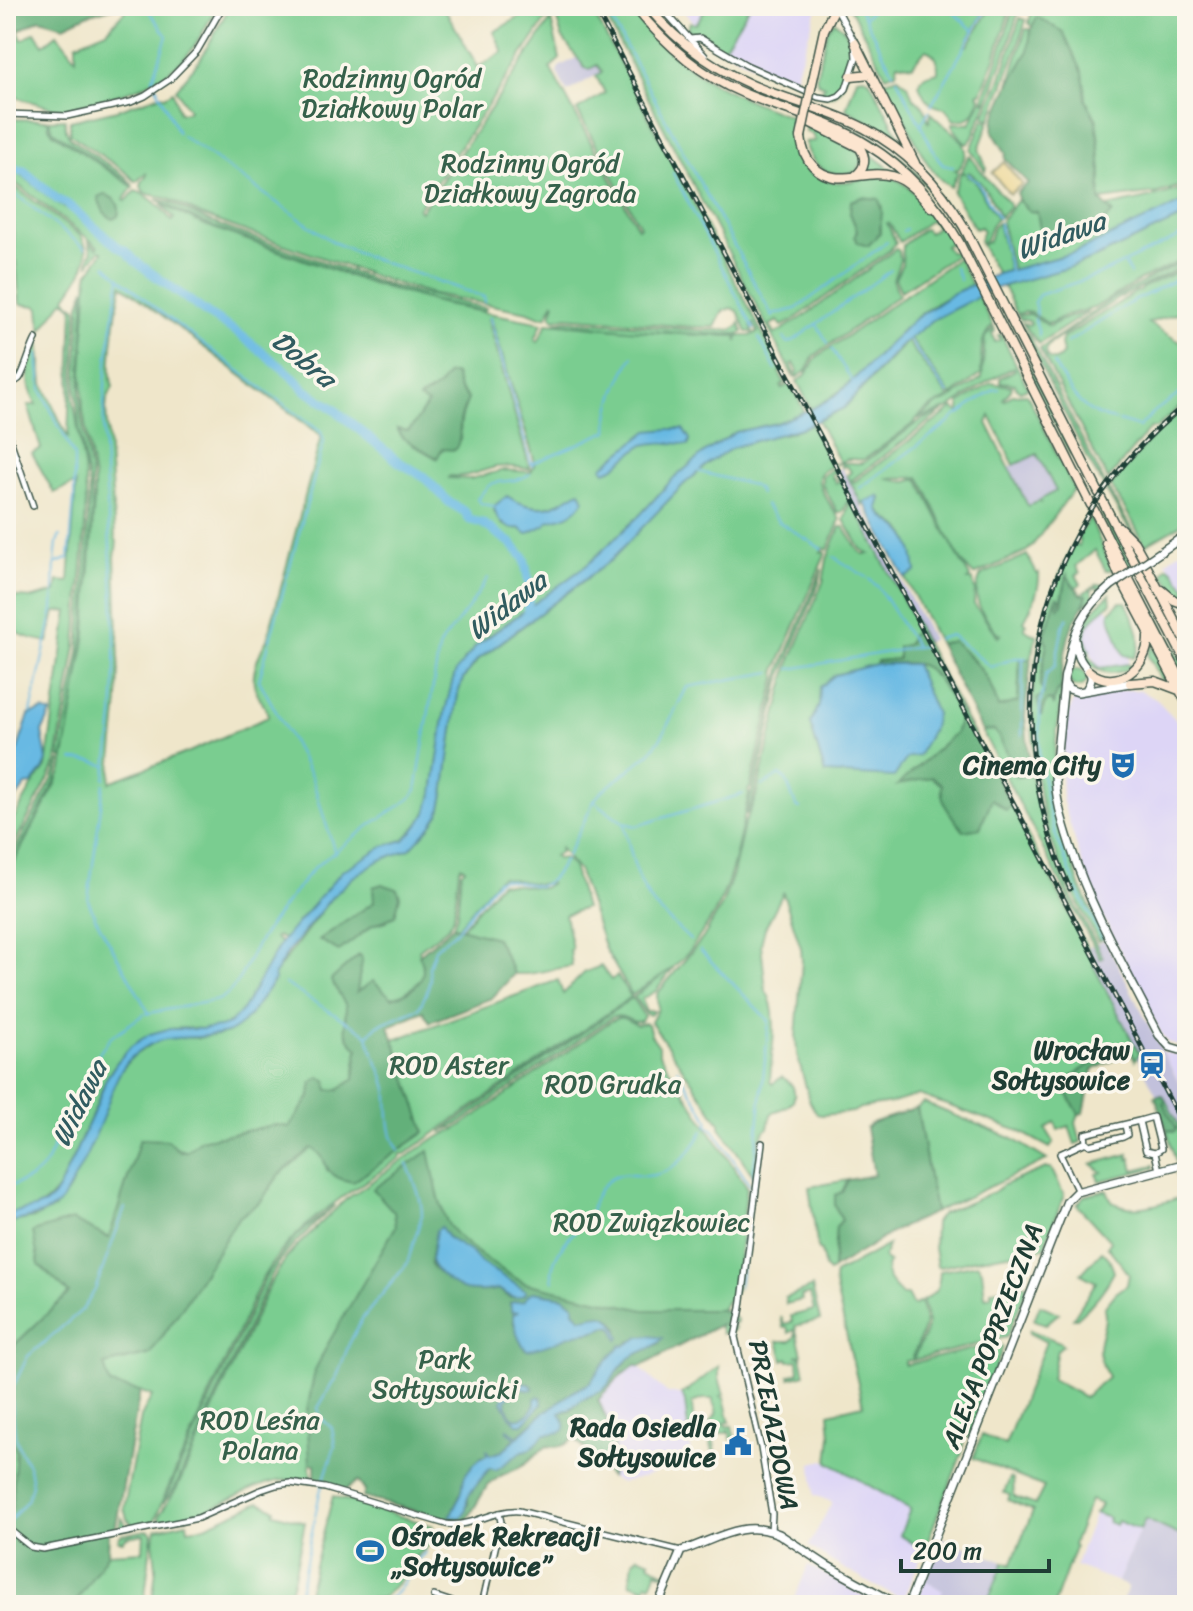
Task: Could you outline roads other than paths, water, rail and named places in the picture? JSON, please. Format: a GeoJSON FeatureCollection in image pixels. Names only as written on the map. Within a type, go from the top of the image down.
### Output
{"type":"FeatureCollection","features":[{"type":"Feature","properties":{"kind":"main road"},"geometry":{"type":"LineString","coordinates":[[634,6],[665,41],[699,69],[741,92],[834,126],[883,154],[922,189],[942,214],[1093,507],[1109,553],[1183,691],[1187,704]]}},
{"type":"Feature","properties":{"kind":"main road"},"geometry":{"type":"LineString","coordinates":[[647,6],[677,38],[711,64],[750,85],[864,128],[893,146],[947,200],[970,239],[1114,522],[1134,542],[1141,565],[1187,664]]}},
{"type":"Feature","properties":{"kind":"main road"},"geometry":{"type":"LineString","coordinates":[[836,6],[828,19],[812,84],[801,137],[804,154],[815,168],[829,176],[884,174],[902,180],[928,204],[959,243]]}},
{"type":"Feature","properties":{"kind":"main road"},"geometry":{"type":"LineString","coordinates":[[855,43],[917,167]]}},
{"type":"Feature","properties":{"kind":"main road"},"geometry":{"type":"LineString","coordinates":[[851,76],[871,74]]}},
{"type":"Feature","properties":{"kind":"main road"},"geometry":{"type":"LineString","coordinates":[[780,107],[861,149],[865,158],[864,167],[850,177]]}},
{"type":"Feature","properties":{"kind":"main road"},"geometry":{"type":"LineString","coordinates":[[1141,565],[1158,587],[1187,644]]}},
{"type":"Feature","properties":{"kind":"main road"},"geometry":{"type":"LineString","coordinates":[[1124,577],[1147,629],[1183,691]]}},
{"type":"Feature","properties":{"kind":"main road"},"geometry":{"type":"LineString","coordinates":[[1158,587],[1174,600],[1187,605]]}},
{"type":"Feature","properties":{"kind":"main road"},"geometry":{"type":"LineString","coordinates":[[1088,669],[1096,676],[1113,678],[1134,671],[1147,650],[1147,629]]}},
{"type":"Feature","properties":{"kind":"main road"},"geometry":{"type":"LineString","coordinates":[[1130,683],[1155,681],[1183,691]]}},
{"type":"Feature","properties":{"kind":"street"},"geometry":{"type":"LineString","coordinates":[[6,114],[76,115],[131,102],[154,91],[197,51],[223,6]]}},
{"type":"Feature","properties":{"kind":"street"},"geometry":{"type":"LineString","coordinates":[[660,6],[711,64]]}},
{"type":"Feature","properties":{"kind":"street"},"geometry":{"type":"LineString","coordinates":[[690,39],[700,38],[746,65],[823,99],[831,99],[842,94],[856,62],[855,43],[836,6]]}},
{"type":"Feature","properties":{"kind":"street"},"geometry":{"type":"LineString","coordinates":[[828,19],[833,16],[842,19]]}},
{"type":"Feature","properties":{"kind":"street"},"geometry":{"type":"LineString","coordinates":[[6,385],[21,376],[36,339]]}},
{"type":"Feature","properties":{"kind":"street"},"geometry":{"type":"LineString","coordinates":[[6,428],[33,506]]}},
{"type":"Feature","properties":{"kind":"street"},"geometry":{"type":"LineString","coordinates":[[1187,534],[1112,585],[1083,616],[1075,633],[1064,682],[1055,772],[1059,813],[1090,899],[1161,1038],[1170,1047],[1187,1052]]}},
{"type":"Feature","properties":{"kind":"street"},"geometry":{"type":"LineString","coordinates":[[1060,723],[1069,700],[1090,685],[1092,679],[1077,651],[1075,633]]}},
{"type":"Feature","properties":{"kind":"street"},"geometry":{"type":"LineString","coordinates":[[1066,671],[1076,665],[1088,669]]}},
{"type":"Feature","properties":{"kind":"street"},"geometry":{"type":"LineString","coordinates":[[1064,682],[1071,690],[1083,691],[1130,683]]}},
{"type":"Feature","properties":{"kind":"street"},"geometry":{"type":"LineString","coordinates":[[1086,1142],[1085,1134],[1153,1117],[1161,1149],[1155,1153],[1146,1151],[1139,1121]]}},
{"type":"Feature","properties":{"kind":"street"},"geometry":{"type":"LineString","coordinates":[[1086,1142],[1090,1145],[1123,1137],[1127,1135],[1125,1125]]}},
{"type":"Feature","properties":{"kind":"street"},"geometry":{"type":"LineString","coordinates":[[1086,1142],[1060,1154],[1078,1192],[1187,1163]]}},
{"type":"Feature","properties":{"kind":"street","name":"PRZEJAZDOWA"},"geometry":{"type":"LineString","coordinates":[[762,1143],[735,1337],[761,1448],[772,1514],[771,1531]]}},
{"type":"Feature","properties":{"kind":"street"},"geometry":{"type":"LineString","coordinates":[[1155,1153],[1159,1170]]}},
{"type":"Feature","properties":{"kind":"street","name":"ALEJA POPRZECZNA"},"geometry":{"type":"LineString","coordinates":[[908,1605],[1065,1205],[1078,1192]]}},
{"type":"Feature","properties":{"kind":"street"},"geometry":{"type":"LineString","coordinates":[[6,1527],[27,1545],[43,1549],[198,1518],[276,1485],[290,1483],[325,1488],[451,1525],[519,1511],[681,1551],[734,1530],[771,1531],[899,1605]]}},
{"type":"Feature","properties":{"kind":"street"},"geometry":{"type":"LineString","coordinates":[[482,1605],[501,1522],[499,1513]]}},
{"type":"Feature","properties":{"kind":"street"},"geometry":{"type":"LineString","coordinates":[[658,1605],[681,1551]]}},
{"type":"Feature","properties":{"kind":"street"},"geometry":{"type":"LineString","coordinates":[[434,1596],[461,1605]]}},
{"type":"Feature","properties":{"kind":"water"},"geometry":{"type":"Polygon","coordinates":[[[1187,200],[1187,215],[1097,257],[993,289],[934,319],[899,347],[844,408],[804,427],[734,447],[710,462],[683,485],[611,560],[477,660],[463,679],[458,693],[444,794],[440,812],[431,826],[410,849],[378,861],[353,877],[331,898],[289,950],[274,975],[275,980],[238,1026],[222,1034],[160,1041],[132,1057],[118,1076],[91,1145],[62,1201],[43,1213],[6,1223],[6,1214],[34,1208],[53,1197],[97,1105],[106,1079],[131,1046],[150,1034],[168,1029],[202,1029],[229,1024],[242,1011],[281,942],[342,871],[384,846],[404,840],[415,829],[426,814],[433,793],[445,711],[456,671],[476,646],[587,565],[671,481],[704,453],[736,432],[777,423],[834,397],[912,321],[954,293],[997,274],[1076,252],[1187,200]]]}},
{"type":"Feature","properties":{"kind":"water"},"geometry":{"type":"Polygon","coordinates":[[[683,429],[690,439],[689,445],[647,444],[613,468],[605,471],[602,467],[648,431],[683,429]]]}},
{"type":"Feature","properties":{"kind":"water"},"geometry":{"type":"Polygon","coordinates":[[[580,491],[584,500],[577,509],[527,534],[519,528],[506,526],[495,511],[494,506],[507,496],[528,506],[546,507],[580,491]]]}},
{"type":"Feature","properties":{"kind":"water"},"geometry":{"type":"Polygon","coordinates":[[[879,496],[878,508],[906,535],[911,546],[916,572],[905,578],[864,502],[879,496]]]}},
{"type":"Feature","properties":{"kind":"water"},"geometry":{"type":"Polygon","coordinates":[[[876,664],[915,664],[936,714],[933,727],[919,755],[907,758],[894,777],[825,773],[810,723],[819,706],[820,687],[835,675],[876,664]]]}},
{"type":"Feature","properties":{"kind":"water"},"geometry":{"type":"Polygon","coordinates":[[[43,710],[51,713],[42,732],[47,760],[43,770],[13,802],[6,801],[6,768],[17,751],[29,715],[43,710]]]}},
{"type":"Feature","properties":{"kind":"water"},"geometry":{"type":"Polygon","coordinates":[[[441,1227],[448,1238],[526,1291],[525,1294],[514,1297],[498,1289],[465,1290],[445,1278],[431,1260],[436,1230],[441,1227]]]}},
{"type":"Feature","properties":{"kind":"water"},"geometry":{"type":"Polygon","coordinates":[[[533,1292],[563,1297],[574,1305],[574,1311],[581,1318],[608,1317],[616,1326],[620,1338],[618,1340],[613,1327],[607,1326],[527,1350],[515,1324],[513,1314],[519,1312],[512,1311],[510,1304],[524,1301],[533,1292]]]}},
{"type":"Feature","properties":{"kind":"water"},"geometry":{"type":"Polygon","coordinates":[[[649,1336],[663,1338],[626,1361],[602,1390],[560,1413],[565,1425],[563,1431],[545,1434],[532,1448],[496,1470],[490,1468],[469,1495],[463,1515],[460,1518],[450,1516],[461,1494],[464,1478],[477,1461],[487,1455],[486,1449],[490,1455],[503,1451],[516,1438],[508,1429],[518,1437],[541,1415],[590,1383],[622,1345],[649,1336]]]}},
{"type":"Feature","properties":{"kind":"water"},"geometry":{"type":"Polygon","coordinates":[[[523,1383],[531,1385],[533,1389],[521,1387],[512,1392],[506,1400],[510,1414],[517,1419],[526,1416],[539,1396],[542,1404],[523,1424],[517,1424],[509,1415],[502,1401],[505,1395],[523,1383]]]}},
{"type":"Feature","properties":{"kind":"waterway"},"geometry":{"type":"LineString","coordinates":[[145,6],[167,36],[153,79],[178,133]]}},
{"type":"Feature","properties":{"kind":"waterway"},"geometry":{"type":"LineString","coordinates":[[604,6],[773,317]]}},
{"type":"Feature","properties":{"kind":"waterway"},"geometry":{"type":"LineString","coordinates":[[858,6],[893,72]]}},
{"type":"Feature","properties":{"kind":"waterway"},"geometry":{"type":"LineString","coordinates":[[865,17],[876,6]]}},
{"type":"Feature","properties":{"kind":"waterway"},"geometry":{"type":"LineString","coordinates":[[947,6],[951,10]]}},
{"type":"Feature","properties":{"kind":"waterway"},"geometry":{"type":"LineString","coordinates":[[931,106],[988,6]]}},
{"type":"Feature","properties":{"kind":"waterway"},"geometry":{"type":"LineString","coordinates":[[954,13],[974,31]]}},
{"type":"Feature","properties":{"kind":"waterway"},"geometry":{"type":"LineString","coordinates":[[897,79],[938,159],[943,165],[953,167]]}},
{"type":"Feature","properties":{"kind":"waterway"},"geometry":{"type":"LineString","coordinates":[[921,124],[929,111]]}},
{"type":"Feature","properties":{"kind":"waterway"},"geometry":{"type":"LineString","coordinates":[[182,136],[333,242],[367,257],[484,297],[485,302]]}},
{"type":"Feature","properties":{"kind":"waterway","name":"Dobra"},"geometry":{"type":"LineString","coordinates":[[6,162],[24,171],[135,261],[238,333],[289,373],[305,390],[330,406],[399,462],[423,476],[450,503],[465,512],[470,520],[482,523],[511,543],[524,558],[530,588],[527,615]]}},
{"type":"Feature","properties":{"kind":"waterway"},"geometry":{"type":"LineString","coordinates":[[673,173],[754,329]]}},
{"type":"Feature","properties":{"kind":"waterway"},"geometry":{"type":"LineString","coordinates":[[968,174],[977,181],[998,218]]}},
{"type":"Feature","properties":{"kind":"waterway"},"geometry":{"type":"LineString","coordinates":[[6,187],[85,248]]}},
{"type":"Feature","properties":{"kind":"waterway","name":"Widawa"},"geometry":{"type":"LineString","coordinates":[[999,223],[1010,271]]}},
{"type":"Feature","properties":{"kind":"waterway"},"geometry":{"type":"LineString","coordinates":[[1037,315],[1034,302],[1039,295],[1098,275],[1187,233]]}},
{"type":"Feature","properties":{"kind":"waterway"},"geometry":{"type":"LineString","coordinates":[[772,315],[796,309],[887,242]]}},
{"type":"Feature","properties":{"kind":"waterway"},"geometry":{"type":"LineString","coordinates":[[106,265],[120,278]]}},
{"type":"Feature","properties":{"kind":"waterway"},"geometry":{"type":"LineString","coordinates":[[1125,265],[1130,274]]}},
{"type":"Feature","properties":{"kind":"waterway"},"geometry":{"type":"LineString","coordinates":[[955,268],[960,280]]}},
{"type":"Feature","properties":{"kind":"waterway"},"geometry":{"type":"LineString","coordinates":[[784,338],[788,343],[793,341],[891,270]]}},
{"type":"Feature","properties":{"kind":"waterway"},"geometry":{"type":"LineString","coordinates":[[1067,343],[1128,304],[1187,274]]}},
{"type":"Feature","properties":{"kind":"waterway"},"geometry":{"type":"LineString","coordinates":[[107,766],[115,686],[115,647],[104,405],[120,278],[321,432],[324,441],[259,680],[312,778],[335,853]]}},
{"type":"Feature","properties":{"kind":"waterway"},"geometry":{"type":"LineString","coordinates":[[490,318],[532,466]]}},
{"type":"Feature","properties":{"kind":"waterway"},"geometry":{"type":"LineString","coordinates":[[1035,319],[1039,335]]}},
{"type":"Feature","properties":{"kind":"waterway"},"geometry":{"type":"LineString","coordinates":[[817,325],[828,343]]}},
{"type":"Feature","properties":{"kind":"waterway"},"geometry":{"type":"LineString","coordinates":[[759,338],[776,370]]}},
{"type":"Feature","properties":{"kind":"waterway"},"geometry":{"type":"LineString","coordinates":[[909,340],[948,394]]}},
{"type":"Feature","properties":{"kind":"waterway"},"geometry":{"type":"LineString","coordinates":[[832,349],[853,382]]}},
{"type":"Feature","properties":{"kind":"waterway"},"geometry":{"type":"LineString","coordinates":[[31,713],[53,609],[55,564],[69,558],[74,497],[74,456],[41,390],[38,354]]}},
{"type":"Feature","properties":{"kind":"waterway"},"geometry":{"type":"LineString","coordinates":[[531,464],[608,431],[612,401],[633,356]]}},
{"type":"Feature","properties":{"kind":"waterway"},"geometry":{"type":"LineString","coordinates":[[1054,364],[1071,392],[1085,407],[1115,420]]}},
{"type":"Feature","properties":{"kind":"waterway"},"geometry":{"type":"LineString","coordinates":[[860,488],[967,407],[999,389]]}},
{"type":"Feature","properties":{"kind":"waterway"},"geometry":{"type":"LineString","coordinates":[[1119,421],[1139,427],[1155,411],[1187,389]]}},
{"type":"Feature","properties":{"kind":"waterway"},"geometry":{"type":"LineString","coordinates":[[1176,434],[1187,423]]}},
{"type":"Feature","properties":{"kind":"waterway"},"geometry":{"type":"LineString","coordinates":[[697,470],[752,485],[760,494]]}},
{"type":"Feature","properties":{"kind":"waterway"},"geometry":{"type":"LineString","coordinates":[[494,506],[482,504],[477,499],[489,485],[530,474]]}},
{"type":"Feature","properties":{"kind":"waterway"},"geometry":{"type":"LineString","coordinates":[[765,505],[779,522],[822,549]]}},
{"type":"Feature","properties":{"kind":"waterway"},"geometry":{"type":"LineString","coordinates":[[55,562],[60,536]]}},
{"type":"Feature","properties":{"kind":"waterway"},"geometry":{"type":"LineString","coordinates":[[834,557],[866,577]]}},
{"type":"Feature","properties":{"kind":"waterway","name":"Widawa"},"geometry":{"type":"LineString","coordinates":[[149,1013],[225,996],[237,983],[269,926],[316,866],[410,799],[416,791],[439,649],[488,578]]}},
{"type":"Feature","properties":{"kind":"waterway"},"geometry":{"type":"LineString","coordinates":[[869,579],[878,587],[916,647]]}},
{"type":"Feature","properties":{"kind":"waterway"},"geometry":{"type":"LineString","coordinates":[[1068,618],[1063,626],[1055,666],[1046,674],[1040,706],[1039,755],[1056,836],[1077,889],[1102,938]]}},
{"type":"Feature","properties":{"kind":"waterway"},"geometry":{"type":"LineString","coordinates":[[937,639],[951,635],[991,667],[1015,658],[1026,658]]}},
{"type":"Feature","properties":{"kind":"waterway"},"geometry":{"type":"LineString","coordinates":[[790,669],[923,646]]}},
{"type":"Feature","properties":{"kind":"waterway"},"geometry":{"type":"LineString","coordinates":[[1022,736],[1023,658]]}},
{"type":"Feature","properties":{"kind":"waterway"},"geometry":{"type":"LineString","coordinates":[[594,801],[650,753],[687,687],[772,672]]}},
{"type":"Feature","properties":{"kind":"waterway"},"geometry":{"type":"LineString","coordinates":[[73,760],[107,766],[105,779]]}},
{"type":"Feature","properties":{"kind":"waterway"},"geometry":{"type":"LineString","coordinates":[[762,786],[780,775],[786,780],[796,806],[800,808]]}},
{"type":"Feature","properties":{"kind":"waterway"},"geometry":{"type":"LineString","coordinates":[[104,784],[88,900],[147,1014]]}},
{"type":"Feature","properties":{"kind":"waterway"},"geometry":{"type":"LineString","coordinates":[[567,856],[594,801],[624,823],[636,826],[743,794]]}},
{"type":"Feature","properties":{"kind":"waterway"},"geometry":{"type":"LineString","coordinates":[[624,823],[634,866],[648,896],[690,940]]}},
{"type":"Feature","properties":{"kind":"waterway"},"geometry":{"type":"LineString","coordinates":[[399,1150],[390,1128],[387,1089],[368,1035],[378,1025],[419,1008],[430,980],[429,967],[435,949],[457,930],[497,881],[503,879],[543,885],[565,860]]}},
{"type":"Feature","properties":{"kind":"waterway"},"geometry":{"type":"LineString","coordinates":[[700,950],[769,1021],[753,1177]]}},
{"type":"Feature","properties":{"kind":"waterway"},"geometry":{"type":"LineString","coordinates":[[285,984],[367,1034]]}},
{"type":"Feature","properties":{"kind":"waterway","name":"Widawa"},"geometry":{"type":"LineString","coordinates":[[6,1187],[29,1179],[46,1163],[88,1071],[100,1052],[110,1038],[144,1014]]}},
{"type":"Feature","properties":{"kind":"waterway"},"geometry":{"type":"LineString","coordinates":[[677,1069],[709,1121],[707,1125],[713,1129],[751,1187],[739,1288]]}},
{"type":"Feature","properties":{"kind":"waterway"},"geometry":{"type":"LineString","coordinates":[[553,1281],[552,1268],[557,1255],[569,1237],[589,1217],[601,1188],[619,1175],[652,1176],[671,1169],[686,1156],[703,1131]]}},
{"type":"Feature","properties":{"kind":"waterway"},"geometry":{"type":"LineString","coordinates":[[297,1605],[320,1492],[335,1446],[332,1428],[321,1418],[318,1408],[338,1374],[362,1319],[407,1264],[422,1215],[419,1196],[407,1164]]}},
{"type":"Feature","properties":{"kind":"waterway"},"geometry":{"type":"LineString","coordinates":[[8,1523],[27,1500],[32,1485],[29,1467],[15,1435],[11,1395],[14,1385],[28,1356],[82,1310],[95,1290],[125,1208]]}},
{"type":"Feature","properties":{"kind":"waterway"},"geometry":{"type":"LineString","coordinates":[[363,1605],[390,1598],[426,1552]]}},
{"type":"Feature","properties":{"kind":"railway"},"geometry":{"type":"LineString","coordinates":[[594,6],[1187,1133]]}},
{"type":"Feature","properties":{"kind":"railway"},"geometry":{"type":"LineString","coordinates":[[1070,889],[1046,822],[1033,755],[1032,689],[1042,625],[1063,563],[1094,505],[1135,452],[1187,403]]}},
{"type":"Feature","properties":{"kind":"place","name":"Cinema City"},"geometry":{"type":"Point","coordinates":[1123,765]}},
{"type":"Feature","properties":{"kind":"place","name":"Wrocław Sołtysowice"},"geometry":{"type":"Point","coordinates":[1152,1065]}},
{"type":"Feature","properties":{"kind":"place","name":"Rada Osiedla Sołtysowice"},"geometry":{"type":"Point","coordinates":[738,1442]}},
{"type":"Feature","properties":{"kind":"place","name":"Ośrodek Rekreacji „Sołtysowice”"},"geometry":{"type":"Point","coordinates":[370,1551]}},
{"type":"Feature","properties":{"kind":"park label","name":"Rodzinny Ogród Działkowy Polar"},"geometry":{"type":"Point","coordinates":[392,93]}},
{"type":"Feature","properties":{"kind":"park label","name":"Rodzinny Ogród Działkowy Zagroda"},"geometry":{"type":"Point","coordinates":[530,178]}},
{"type":"Feature","properties":{"kind":"park label","name":"ROD Aster"},"geometry":{"type":"Point","coordinates":[449,1065]}},
{"type":"Feature","properties":{"kind":"park label","name":"ROD Grudka"},"geometry":{"type":"Point","coordinates":[613,1084]}},
{"type":"Feature","properties":{"kind":"park label","name":"ROD Związkowiec"},"geometry":{"type":"Point","coordinates":[652,1222]}},
{"type":"Feature","properties":{"kind":"park label","name":"Park Sołtysowicki"},"geometry":{"type":"Point","coordinates":[445,1374]}},
{"type":"Feature","properties":{"kind":"park label","name":"ROD Leśna Polana"},"geometry":{"type":"Point","coordinates":[260,1435]}}]}
